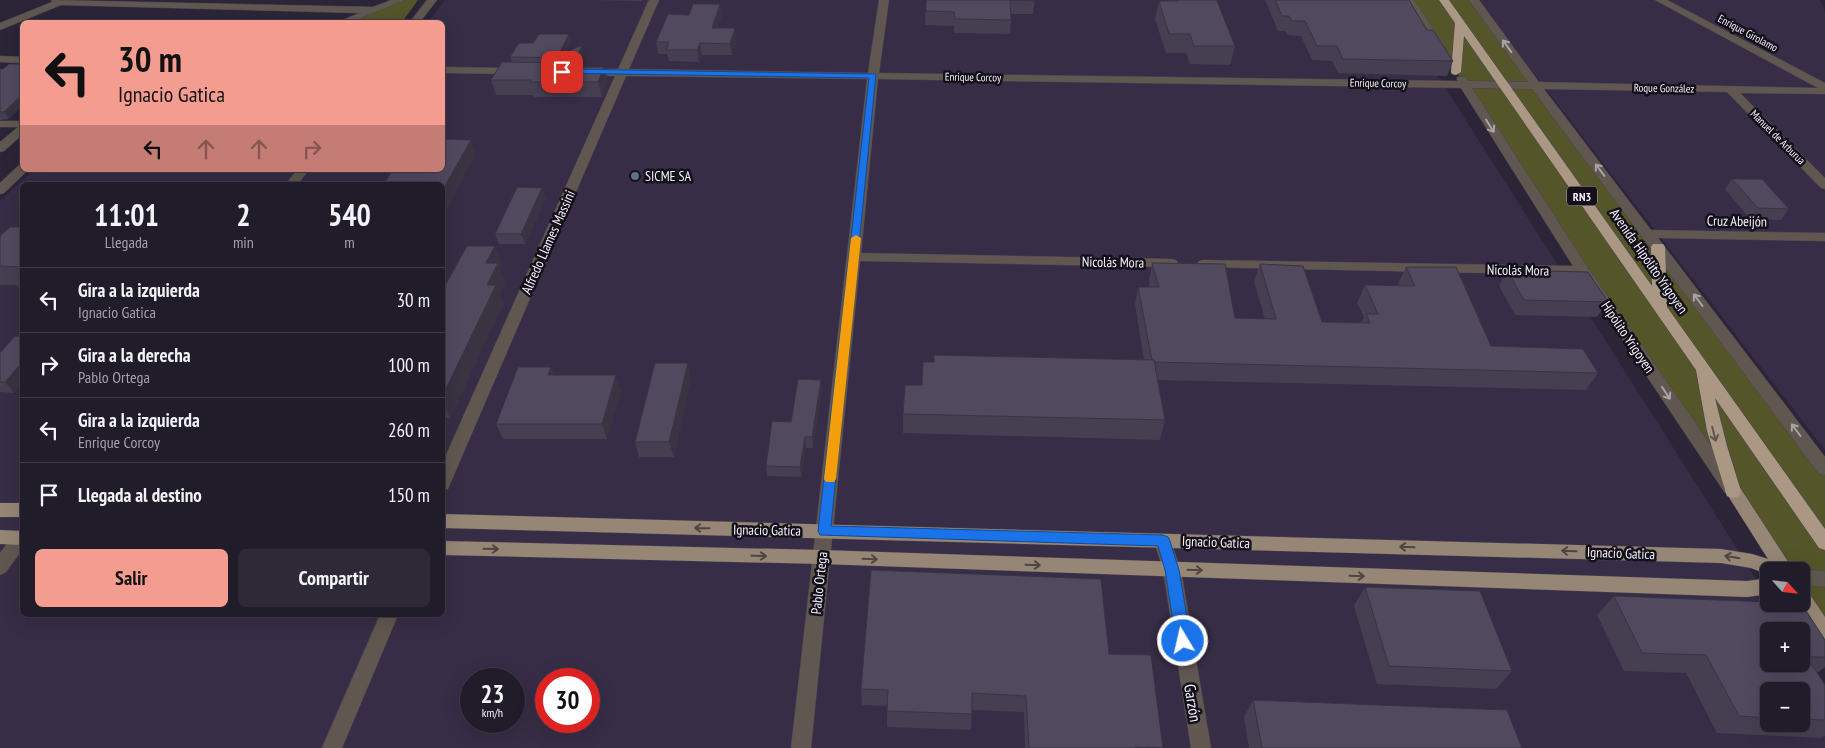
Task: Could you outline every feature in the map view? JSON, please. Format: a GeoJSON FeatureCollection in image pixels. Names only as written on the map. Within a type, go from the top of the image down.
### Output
{"type":"FeatureCollection","features":[{"type":"Feature","properties":{"kind":"highway","name":"Avenida Hipólito Yrigoyen"},"geometry":{"type":"LineString","coordinates":[[1444,0],[1825,543]]}},
{"type":"Feature","properties":{"kind":"highway"},"geometry":{"type":"LineString","coordinates":[[1456,72],[1458,0]]}},
{"type":"Feature","properties":{"kind":"highway"},"geometry":{"type":"LineString","coordinates":[[1658,247],[1660,308]]}},
{"type":"Feature","properties":{"kind":"highway"},"geometry":{"type":"LineString","coordinates":[[1703,368],[1707,401],[1714,432],[1733,491]]}},
{"type":"Feature","properties":{"kind":"main road","name":"Hipólito Yrigoyen"},"geometry":{"type":"LineString","coordinates":[[1733,491],[1779,562]]}},
{"type":"Feature","properties":{"kind":"main road"},"geometry":{"type":"LineString","coordinates":[[0,510],[20,510]]}},
{"type":"Feature","properties":{"kind":"main road","name":"Ignacio Gatica"},"geometry":{"type":"LineString","coordinates":[[445,521],[1721,556],[1760,564]]}},
{"type":"Feature","properties":{"kind":"main road"},"geometry":{"type":"LineString","coordinates":[[0,537],[20,537]]}},
{"type":"Feature","properties":{"kind":"main road","name":"Ignacio Gatica"},"geometry":{"type":"LineString","coordinates":[[445,548],[821,557],[1747,589],[1760,587]]}},
{"type":"Feature","properties":{"kind":"main road"},"geometry":{"type":"LineString","coordinates":[[1810,610],[1825,633]]}},
{"type":"Feature","properties":{"kind":"street"},"geometry":{"type":"LineString","coordinates":[[348,20],[400,0]]}},
{"type":"Feature","properties":{"kind":"street"},"geometry":{"type":"LineString","coordinates":[[417,20],[432,0]]}},
{"type":"Feature","properties":{"kind":"street","name":"Alfredo Llames Massini"},"geometry":{"type":"LineString","coordinates":[[445,477],[654,0]]}},
{"type":"Feature","properties":{"kind":"street","name":"Pablo Ortega"},"geometry":{"type":"LineString","coordinates":[[801,748],[873,76],[884,0]]}},
{"type":"Feature","properties":{"kind":"street","name":"Hipólito Yrigoyen"},"geometry":{"type":"LineString","coordinates":[[1408,0],[1583,271],[1733,491]]}},
{"type":"Feature","properties":{"kind":"street"},"geometry":{"type":"LineString","coordinates":[[1474,0],[1535,85],[1825,468]]}},
{"type":"Feature","properties":{"kind":"street","name":"Enrique Girolamo"},"geometry":{"type":"LineString","coordinates":[[1660,0],[1825,87]]}},
{"type":"Feature","properties":{"kind":"street"},"geometry":{"type":"LineString","coordinates":[[0,27],[60,1],[376,10]]}},
{"type":"Feature","properties":{"kind":"street"},"geometry":{"type":"LineString","coordinates":[[0,59],[20,60]]}},
{"type":"Feature","properties":{"kind":"street"},"geometry":{"type":"LineString","coordinates":[[445,70],[532,71]]}},
{"type":"Feature","properties":{"kind":"street","name":"Enrique Corcoy"},"geometry":{"type":"LineString","coordinates":[[572,72],[1503,85]]}},
{"type":"Feature","properties":{"kind":"street","name":"Roque González"},"geometry":{"type":"LineString","coordinates":[[1503,85],[1825,92]]}},
{"type":"Feature","properties":{"kind":"street","name":"Manuel de Arburua"},"geometry":{"type":"LineString","coordinates":[[1730,90],[1825,185]]}},
{"type":"Feature","properties":{"kind":"street"},"geometry":{"type":"LineString","coordinates":[[0,124],[20,124]]}},
{"type":"Feature","properties":{"kind":"street"},"geometry":{"type":"LineString","coordinates":[[0,148],[20,132]]}},
{"type":"Feature","properties":{"kind":"street"},"geometry":{"type":"LineString","coordinates":[[0,190],[20,171]]}},
{"type":"Feature","properties":{"kind":"street","name":"Cruz Abeijón"},"geometry":{"type":"LineString","coordinates":[[1649,234],[1825,237]]}},
{"type":"Feature","properties":{"kind":"street","name":"Nicolás Mora"},"geometry":{"type":"LineString","coordinates":[[854,257],[1583,271]]}},
{"type":"Feature","properties":{"kind":"street"},"geometry":{"type":"LineString","coordinates":[[0,566],[20,540]]}},
{"type":"Feature","properties":{"kind":"street","name":"Garzón"},"geometry":{"type":"LineString","coordinates":[[1163,541],[1172,570],[1201,748]]}},
{"type":"Feature","properties":{"kind":"street"},"geometry":{"type":"LineString","coordinates":[[1810,578],[1825,579]]}},
{"type":"Feature","properties":{"kind":"street"},"geometry":{"type":"LineString","coordinates":[[332,748],[388,617]]}},
{"type":"Feature","properties":{"kind":"shaded area"},"geometry":{"type":"Polygon","coordinates":[[[445,0],[1390,0],[1760,585],[1760,612],[1769,612],[1769,622],[1760,622],[1760,672],[1809,672],[1825,688],[1825,748],[0,748],[0,201],[20,183],[20,617],[445,617],[445,182],[21,182],[32,172],[445,172],[445,20],[430,20],[445,0]]]}},
{"type":"Feature","properties":{"kind":"shaded area"},"geometry":{"type":"Polygon","coordinates":[[[1477,0],[1820,0],[1825,11],[1825,450],[1477,0]]]}},
{"type":"Feature","properties":{"kind":"green space"},"geometry":{"type":"Polygon","coordinates":[[[403,0],[418,0],[403,20],[350,20],[403,0]]]}},
{"type":"Feature","properties":{"kind":"green space"},"geometry":{"type":"Polygon","coordinates":[[[1409,0],[1474,0],[1825,469],[1825,633],[1810,610],[1810,562],[1779,562],[1409,0]]]}},
{"type":"Feature","properties":{"kind":"building"},"geometry":{"type":"Polygon","coordinates":[[[926,0],[1010,0],[1011,20],[955,19],[954,12],[926,11],[926,0]]]}},
{"type":"Feature","properties":{"kind":"building"},"geometry":{"type":"Polygon","coordinates":[[[1218,0],[1235,46],[1194,46],[1190,34],[1169,34],[1159,1],[1218,0]]]}},
{"type":"Feature","properties":{"kind":"building"},"geometry":{"type":"Polygon","coordinates":[[[1275,0],[1409,0],[1427,30],[1433,30],[1453,61],[1343,59],[1337,46],[1317,46],[1305,21],[1292,21],[1289,16],[1282,16],[1275,0]]]}},
{"type":"Feature","properties":{"kind":"building"},"geometry":{"type":"Polygon","coordinates":[[[693,4],[720,4],[712,28],[735,28],[730,44],[700,43],[697,50],[666,50],[669,42],[656,42],[668,14],[689,15],[693,4]]]}},
{"type":"Feature","properties":{"kind":"building"},"geometry":{"type":"Polygon","coordinates":[[[539,34],[569,34],[558,56],[582,45],[577,58],[510,57],[519,43],[533,43],[539,34]]]}},
{"type":"Feature","properties":{"kind":"building"},"geometry":{"type":"Polygon","coordinates":[[[502,62],[570,63],[568,67],[604,67],[598,82],[491,80],[502,62]]]}},
{"type":"Feature","properties":{"kind":"building"},"geometry":{"type":"Polygon","coordinates":[[[9,64],[20,64],[20,97],[4,112],[0,112],[0,69],[9,64]]]}},
{"type":"Feature","properties":{"kind":"building"},"geometry":{"type":"Polygon","coordinates":[[[445,139],[471,140],[445,186],[445,182],[385,182],[392,172],[445,172],[445,139]]]}},
{"type":"Feature","properties":{"kind":"building"},"geometry":{"type":"Polygon","coordinates":[[[1732,179],[1762,179],[1789,209],[1758,208],[1732,179]]]}},
{"type":"Feature","properties":{"kind":"building"},"geometry":{"type":"Polygon","coordinates":[[[517,187],[542,188],[521,234],[495,234],[517,187]]]}},
{"type":"Feature","properties":{"kind":"building"},"geometry":{"type":"Polygon","coordinates":[[[10,227],[20,227],[20,267],[0,266],[0,236],[10,227]]]}},
{"type":"Feature","properties":{"kind":"building"},"geometry":{"type":"Polygon","coordinates":[[[467,246],[495,246],[486,263],[498,263],[487,285],[496,285],[445,391],[445,286],[467,246]]]}},
{"type":"Feature","properties":{"kind":"building"},"geometry":{"type":"Polygon","coordinates":[[[1152,263],[1225,264],[1235,318],[1276,319],[1260,264],[1303,266],[1322,322],[1370,323],[1366,314],[1378,314],[1365,285],[1415,286],[1406,267],[1456,267],[1491,346],[1583,349],[1598,373],[1154,362],[1152,360],[1138,287],[1159,287],[1152,263]]]}},
{"type":"Feature","properties":{"kind":"building"},"geometry":{"type":"Polygon","coordinates":[[[1507,270],[1588,272],[1608,302],[1524,300],[1507,270]]]}},
{"type":"Feature","properties":{"kind":"building"},"geometry":{"type":"Polygon","coordinates":[[[15,336],[20,337],[20,367],[5,382],[0,382],[0,353],[15,336]]]}},
{"type":"Feature","properties":{"kind":"building"},"geometry":{"type":"Polygon","coordinates":[[[934,355],[1154,360],[1165,420],[903,414],[905,385],[922,385],[923,362],[934,362],[934,355]]]}},
{"type":"Feature","properties":{"kind":"building"},"geometry":{"type":"Polygon","coordinates":[[[655,363],[688,363],[669,442],[635,442],[655,363]]]}},
{"type":"Feature","properties":{"kind":"building"},"geometry":{"type":"Polygon","coordinates":[[[518,367],[551,367],[548,375],[616,375],[602,424],[496,424],[518,367]]]}},
{"type":"Feature","properties":{"kind":"building"},"geometry":{"type":"Polygon","coordinates":[[[798,379],[821,380],[812,437],[805,437],[800,467],[766,466],[772,421],[791,422],[798,379]]]}},
{"type":"Feature","properties":{"kind":"building"},"geometry":{"type":"Polygon","coordinates":[[[871,570],[1101,579],[1109,654],[1151,655],[1163,748],[1029,748],[1026,696],[972,693],[972,714],[887,711],[888,690],[861,689],[871,570]]]}},
{"type":"Feature","properties":{"kind":"building"},"geometry":{"type":"Polygon","coordinates":[[[1365,587],[1480,591],[1512,671],[1389,666],[1365,587]]]}},
{"type":"Feature","properties":{"kind":"building"},"geometry":{"type":"Polygon","coordinates":[[[1614,596],[1760,602],[1760,612],[1807,612],[1825,640],[1825,657],[1810,657],[1810,622],[1760,622],[1760,672],[1810,672],[1810,662],[1825,685],[1825,720],[1810,719],[1810,682],[1760,682],[1760,717],[1739,716],[1706,655],[1642,653],[1614,596]]]}},
{"type":"Feature","properties":{"kind":"building"},"geometry":{"type":"Polygon","coordinates":[[[1253,700],[1507,710],[1522,748],[1262,748],[1253,700]]]}},
{"type":"Feature","properties":{"kind":"slow traffic"},"geometry":{"type":"LineString","coordinates":[[830,479],[856,238]]}},
{"type":"Feature","properties":{"kind":"place","name":"SICME SA"},"geometry":{"type":"Point","coordinates":[635,176]}},
{"type":"Feature","properties":{"kind":"route"},"geometry":{"type":"LineString","coordinates":[[562,72],[873,76],[824,531],[1163,541],[1172,570],[1183,641]]}}]}
